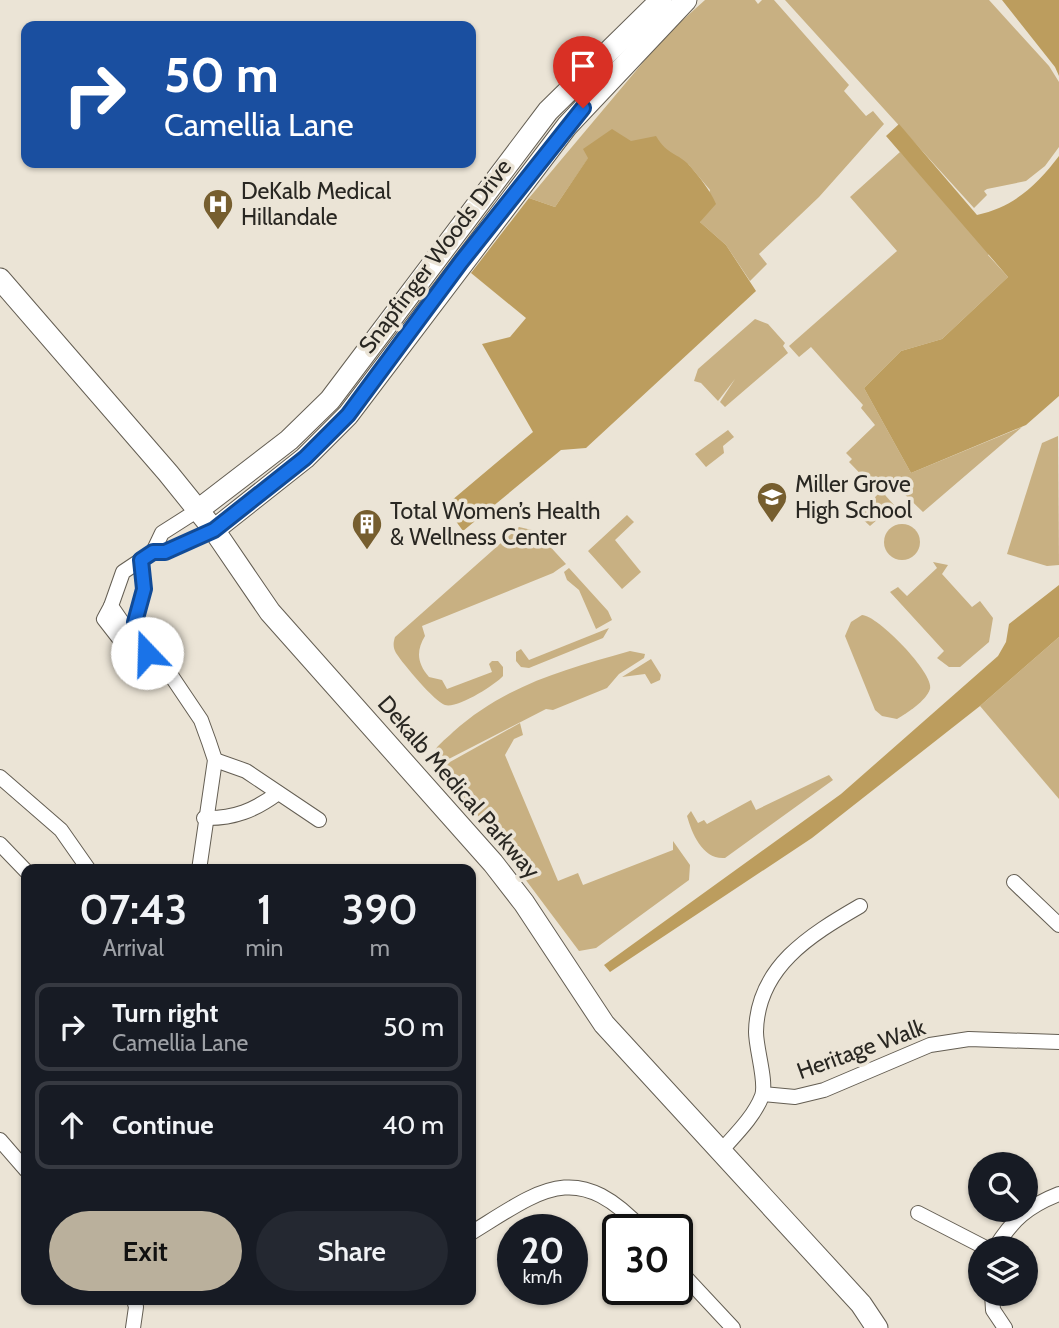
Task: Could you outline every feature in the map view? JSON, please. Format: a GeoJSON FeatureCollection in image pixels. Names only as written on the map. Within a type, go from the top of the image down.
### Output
{"type":"FeatureCollection","features":[{"type":"Feature","properties":{"kind":"main road","name":"Snapfinger Woods Drive"},"geometry":{"type":"LineString","coordinates":[[198,510],[289,440],[330,400],[548,111],[661,0]]}},
{"type":"Feature","properties":{"kind":"main road","name":"Snapfinger Woods Drive"},"geometry":{"type":"LineString","coordinates":[[214,530],[305,458],[348,415],[567,126],[686,0]]}},
{"type":"Feature","properties":{"kind":"main road","name":"Dekalb Medical Parkway"},"geometry":{"type":"LineString","coordinates":[[0,279],[198,510],[270,612],[493,863],[524,903],[604,1024],[861,1304],[877,1328]]}},
{"type":"Feature","properties":{"kind":"street"},"geometry":{"type":"LineString","coordinates":[[125,629],[144,589],[147,556],[162,533],[198,510]]}},
{"type":"Feature","properties":{"kind":"street"},"geometry":{"type":"LineString","coordinates":[[200,864],[204,818],[215,760],[201,720],[164,665],[147,653],[125,629],[110,606],[123,572],[147,556],[165,552],[214,530]]}},
{"type":"Feature","properties":{"kind":"street"},"geometry":{"type":"LineString","coordinates":[[215,760],[246,771],[319,820]]}},
{"type":"Feature","properties":{"kind":"street"},"geometry":{"type":"LineString","coordinates":[[0,777],[61,830],[85,864]]}},
{"type":"Feature","properties":{"kind":"street"},"geometry":{"type":"LineString","coordinates":[[204,818],[239,815],[278,793]]}},
{"type":"Feature","properties":{"kind":"street"},"geometry":{"type":"LineString","coordinates":[[0,844],[21,866]]}},
{"type":"Feature","properties":{"kind":"street"},"geometry":{"type":"LineString","coordinates":[[1014,882],[1059,925]]}},
{"type":"Feature","properties":{"kind":"street"},"geometry":{"type":"LineString","coordinates":[[720,1152],[744,1125],[763,1094],[756,1032],[762,991],[787,956],[818,930],[860,906]]}},
{"type":"Feature","properties":{"kind":"street","name":"Heritage Walk"},"geometry":{"type":"LineString","coordinates":[[763,1094],[795,1097],[824,1090],[930,1045],[969,1039],[1059,1042]]}},
{"type":"Feature","properties":{"kind":"street"},"geometry":{"type":"LineString","coordinates":[[0,1140],[21,1164]]}},
{"type":"Feature","properties":{"kind":"street"},"geometry":{"type":"LineString","coordinates":[[476,1230],[532,1195],[556,1188],[583,1188],[606,1197],[625,1214]]}},
{"type":"Feature","properties":{"kind":"street"},"geometry":{"type":"LineString","coordinates":[[1003,1236],[1012,1221],[1032,1205],[1059,1194]]}},
{"type":"Feature","properties":{"kind":"street"},"geometry":{"type":"LineString","coordinates":[[918,1213],[968,1239]]}},
{"type":"Feature","properties":{"kind":"street"},"geometry":{"type":"LineString","coordinates":[[693,1285],[733,1328]]}},
{"type":"Feature","properties":{"kind":"street"},"geometry":{"type":"LineString","coordinates":[[133,1328],[135,1305]]}},
{"type":"Feature","properties":{"kind":"street"},"geometry":{"type":"LineString","coordinates":[[993,1306],[1005,1328]]}},
{"type":"Feature","properties":{"kind":"shaded area"},"geometry":{"type":"Polygon","coordinates":[[[705,0],[755,0],[758,4],[762,0],[774,0],[849,85],[844,91],[866,116],[873,111],[884,124],[819,197],[759,254],[767,264],[750,281],[726,245],[700,222],[710,190],[689,165],[665,150],[589,157],[555,207],[529,198],[666,35],[705,0]]]}},
{"type":"Feature","properties":{"kind":"shaded area"},"geometry":{"type":"Polygon","coordinates":[[[785,0],[989,0],[1049,66],[1059,82],[1059,147],[1045,166],[1026,181],[987,189],[984,191],[987,195],[974,208],[785,0]]]}},
{"type":"Feature","properties":{"kind":"shaded area"},"geometry":{"type":"Polygon","coordinates":[[[1002,0],[1059,0],[1059,76],[1055,67],[1002,0]]]}},
{"type":"Feature","properties":{"kind":"shaded area"},"geometry":{"type":"Polygon","coordinates":[[[899,124],[977,215],[1002,206],[1024,193],[1059,156],[1059,396],[1026,425],[911,473],[864,388],[901,351],[942,339],[1008,277],[886,136],[899,124]]]}},
{"type":"Feature","properties":{"kind":"shaded area"},"geometry":{"type":"Polygon","coordinates":[[[612,129],[631,141],[656,136],[669,151],[690,166],[716,204],[700,222],[726,245],[756,291],[586,448],[561,450],[463,531],[445,506],[533,432],[482,344],[510,337],[526,318],[471,273],[529,198],[555,207],[588,158],[583,149],[612,129]]]}},
{"type":"Feature","properties":{"kind":"shaded area"},"geometry":{"type":"Polygon","coordinates":[[[900,152],[991,252],[988,255],[1008,277],[942,339],[901,351],[864,388],[911,473],[1022,427],[923,512],[895,485],[885,495],[894,505],[870,526],[858,515],[879,493],[849,462],[852,459],[846,453],[875,425],[861,408],[863,405],[811,347],[799,357],[789,346],[897,251],[850,197],[900,152]]]}},
{"type":"Feature","properties":{"kind":"shaded area"},"geometry":{"type":"Polygon","coordinates":[[[755,319],[768,324],[785,343],[783,346],[788,353],[725,407],[720,402],[735,379],[718,401],[701,383],[694,381],[698,369],[755,319]]]}},
{"type":"Feature","properties":{"kind":"shaded area"},"geometry":{"type":"Polygon","coordinates":[[[728,430],[734,437],[723,446],[724,453],[706,467],[695,454],[728,430]]]}},
{"type":"Feature","properties":{"kind":"shaded area"},"geometry":{"type":"Polygon","coordinates":[[[1058,436],[1059,565],[1047,566],[1007,554],[1042,443],[1058,436]]]}},
{"type":"Feature","properties":{"kind":"shaded area"},"geometry":{"type":"Polygon","coordinates":[[[627,515],[634,522],[615,540],[641,572],[622,589],[588,551],[627,515]]]}},
{"type":"Feature","properties":{"kind":"shaded area"},"geometry":{"type":"Polygon","coordinates":[[[902,524],[915,529],[920,542],[915,555],[902,560],[889,555],[884,542],[889,529],[902,524]]]}},
{"type":"Feature","properties":{"kind":"shaded area"},"geometry":{"type":"Polygon","coordinates":[[[519,527],[536,531],[566,564],[553,573],[422,626],[425,636],[419,652],[420,662],[429,677],[442,680],[447,689],[492,672],[489,664],[492,661],[498,661],[503,667],[503,676],[492,685],[467,700],[445,705],[427,690],[396,653],[395,637],[519,527]]]}},
{"type":"Feature","properties":{"kind":"shaded area"},"geometry":{"type":"Polygon","coordinates":[[[933,562],[948,565],[942,574],[972,607],[980,601],[993,618],[989,642],[960,667],[949,667],[937,658],[944,651],[890,592],[898,587],[907,596],[937,568],[933,562]]]}},
{"type":"Feature","properties":{"kind":"shaded area"},"geometry":{"type":"Polygon","coordinates":[[[569,568],[608,611],[612,620],[596,629],[579,590],[567,580],[564,572],[569,568]]]}},
{"type":"Feature","properties":{"kind":"shaded area"},"geometry":{"type":"Polygon","coordinates":[[[1059,585],[1059,637],[980,706],[812,838],[610,972],[604,965],[841,794],[998,656],[1006,642],[1009,624],[1059,585]]]}},
{"type":"Feature","properties":{"kind":"shaded area"},"geometry":{"type":"Polygon","coordinates":[[[862,615],[880,624],[891,634],[914,659],[929,681],[930,689],[925,698],[897,719],[882,716],[875,710],[845,636],[851,622],[862,615]]]}},
{"type":"Feature","properties":{"kind":"shaded area"},"geometry":{"type":"Polygon","coordinates":[[[609,628],[603,638],[529,668],[521,667],[516,661],[516,652],[521,649],[529,660],[609,628]]]}},
{"type":"Feature","properties":{"kind":"shaded area"},"geometry":{"type":"Polygon","coordinates":[[[1059,637],[1059,799],[980,706],[1059,637]]]}},
{"type":"Feature","properties":{"kind":"shaded area"},"geometry":{"type":"Polygon","coordinates":[[[630,651],[645,654],[644,658],[619,674],[607,688],[553,710],[546,709],[439,764],[432,757],[435,750],[453,732],[494,702],[536,681],[630,651]]]}},
{"type":"Feature","properties":{"kind":"shaded area"},"geometry":{"type":"Polygon","coordinates":[[[651,659],[661,675],[660,680],[651,684],[645,674],[622,677],[651,659]]]}},
{"type":"Feature","properties":{"kind":"shaded area"},"geometry":{"type":"Polygon","coordinates":[[[520,723],[523,735],[514,739],[505,755],[558,881],[578,873],[583,885],[673,850],[673,841],[690,865],[689,880],[596,948],[579,951],[441,767],[520,723]]]}},
{"type":"Feature","properties":{"kind":"shaded area"},"geometry":{"type":"Polygon","coordinates":[[[829,775],[833,780],[725,858],[710,855],[695,838],[687,816],[691,811],[698,823],[704,820],[707,824],[751,800],[756,810],[829,775]]]}},
{"type":"Feature","properties":{"kind":"place","name":"DeKalb Medical Hillandale"},"geometry":{"type":"Point","coordinates":[218,231]}},
{"type":"Feature","properties":{"kind":"place","name":"Miller Grove High School"},"geometry":{"type":"Point","coordinates":[772,524]}},
{"type":"Feature","properties":{"kind":"place","name":"Total Women’s Health & Wellness Center"},"geometry":{"type":"Point","coordinates":[367,551]}},
{"type":"Feature","properties":{"kind":"route"},"geometry":{"type":"LineString","coordinates":[[147,653],[150,643],[135,622],[135,614],[141,604],[144,589],[141,560],[153,552],[165,552],[214,530],[305,458],[348,415],[461,262],[583,108]]}}]}
